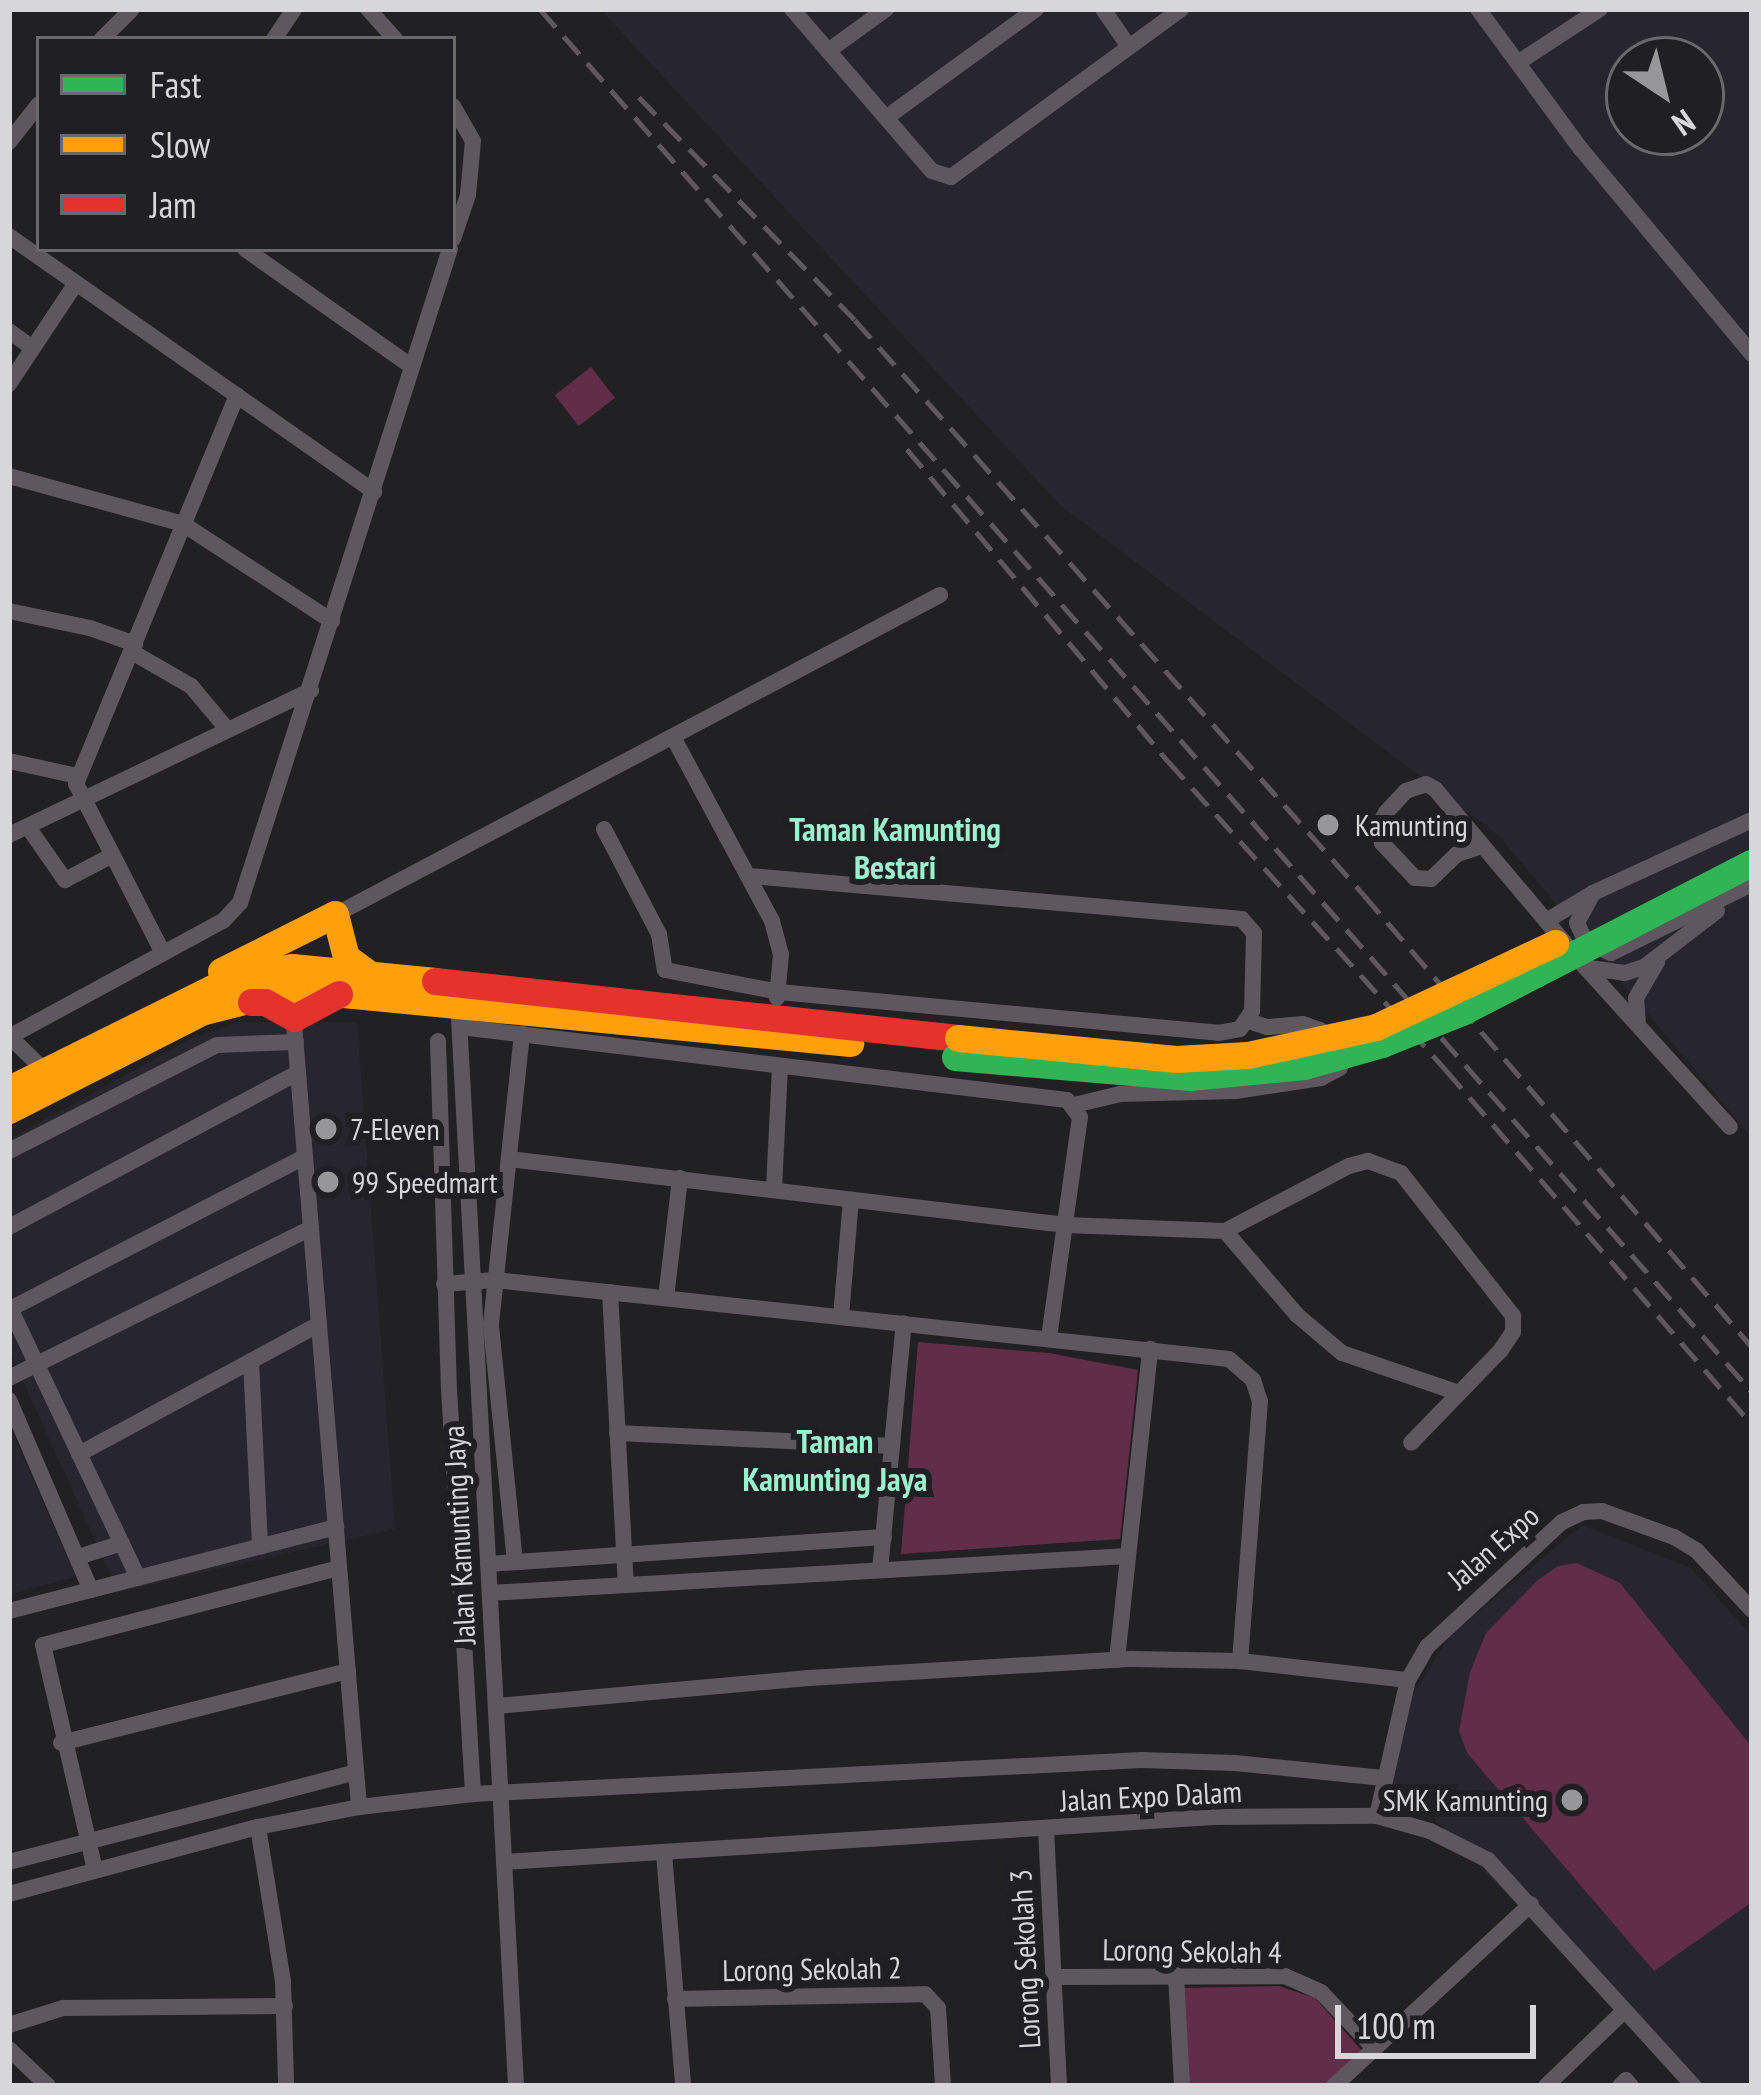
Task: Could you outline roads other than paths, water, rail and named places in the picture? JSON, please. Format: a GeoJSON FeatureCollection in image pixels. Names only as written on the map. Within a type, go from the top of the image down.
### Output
{"type":"FeatureCollection","features":[{"type":"Feature","properties":{"kind":"main road"},"geometry":{"type":"LineString","coordinates":[[9,1114],[226,1002],[292,978],[343,993],[957,1047],[1176,1059],[1307,1045],[1376,1027],[1460,990],[1752,842]]}},
{"type":"Feature","properties":{"kind":"main road"},"geometry":{"type":"LineString","coordinates":[[183,1003],[242,958],[335,914],[346,957],[368,973],[458,1003],[773,1003],[957,1047],[1190,1077],[1304,1066],[1382,1044],[1462,1012],[1750,878]]}},
{"type":"Feature","properties":{"kind":"main road"},"geometry":{"type":"LineString","coordinates":[[9,1089],[235,977],[368,973]]}},
{"type":"Feature","properties":{"kind":"main road"},"geometry":{"type":"LineString","coordinates":[[226,1002],[266,1002],[295,1030],[323,998],[343,993]]}},
{"type":"Feature","properties":{"kind":"street"},"geometry":{"type":"LineString","coordinates":[[105,36],[132,9]]}},
{"type":"Feature","properties":{"kind":"street"},"geometry":{"type":"LineString","coordinates":[[276,36],[294,9]]}},
{"type":"Feature","properties":{"kind":"street"},"geometry":{"type":"LineString","coordinates":[[368,9],[392,36]]}},
{"type":"Feature","properties":{"kind":"street"},"geometry":{"type":"LineString","coordinates":[[792,9],[932,171],[951,177],[1180,9]]}},
{"type":"Feature","properties":{"kind":"street"},"geometry":{"type":"LineString","coordinates":[[828,52],[886,9]]}},
{"type":"Feature","properties":{"kind":"street"},"geometry":{"type":"LineString","coordinates":[[887,117],[1036,9]]}},
{"type":"Feature","properties":{"kind":"street"},"geometry":{"type":"LineString","coordinates":[[1103,9],[1129,46]]}},
{"type":"Feature","properties":{"kind":"street"},"geometry":{"type":"LineString","coordinates":[[1478,9],[1581,149],[1752,354]]}},
{"type":"Feature","properties":{"kind":"street"},"geometry":{"type":"LineString","coordinates":[[1519,62],[1600,9]]}},
{"type":"Feature","properties":{"kind":"street"},"geometry":{"type":"LineString","coordinates":[[9,142],[36,109]]}},
{"type":"Feature","properties":{"kind":"street"},"geometry":{"type":"LineString","coordinates":[[456,111],[473,141],[468,195],[456,230]]}},
{"type":"Feature","properties":{"kind":"street"},"geometry":{"type":"LineString","coordinates":[[9,236],[374,492]]}},
{"type":"Feature","properties":{"kind":"street"},"geometry":{"type":"LineString","coordinates":[[250,252],[411,365]]}},
{"type":"Feature","properties":{"kind":"street"},"geometry":{"type":"LineString","coordinates":[[272,267],[281,252]]}},
{"type":"Feature","properties":{"kind":"street"},"geometry":{"type":"LineString","coordinates":[[46,1072],[9,1037],[223,921],[240,903],[449,252]]}},
{"type":"Feature","properties":{"kind":"street"},"geometry":{"type":"LineString","coordinates":[[9,384],[76,283]]}},
{"type":"Feature","properties":{"kind":"street"},"geometry":{"type":"LineString","coordinates":[[9,332],[32,348]]}},
{"type":"Feature","properties":{"kind":"street"},"geometry":{"type":"LineString","coordinates":[[164,952],[81,801],[77,776],[237,395]]}},
{"type":"Feature","properties":{"kind":"street"},"geometry":{"type":"LineString","coordinates":[[9,476],[183,524],[332,621]]}},
{"type":"Feature","properties":{"kind":"street"},"geometry":{"type":"LineString","coordinates":[[359,1807],[295,1030],[292,978],[300,945],[335,914],[940,595]]}},
{"type":"Feature","properties":{"kind":"street"},"geometry":{"type":"LineString","coordinates":[[9,611],[90,628],[133,648],[190,686],[227,729]]}},
{"type":"Feature","properties":{"kind":"street"},"geometry":{"type":"LineString","coordinates":[[9,835],[310,690]]}},
{"type":"Feature","properties":{"kind":"street"},"geometry":{"type":"LineString","coordinates":[[673,737],[778,938],[773,1003]]}},
{"type":"Feature","properties":{"kind":"street"},"geometry":{"type":"LineString","coordinates":[[9,760],[77,776]]}},
{"type":"Feature","properties":{"kind":"street"},"geometry":{"type":"LineString","coordinates":[[1482,846],[1457,854],[1431,879],[1415,878],[1382,843],[1378,820],[1406,791],[1426,784],[1482,846],[1524,894],[1584,966],[1730,1126]]}},
{"type":"Feature","properties":{"kind":"street"},"geometry":{"type":"LineString","coordinates":[[1546,921],[1593,893],[1752,820]]}},
{"type":"Feature","properties":{"kind":"street"},"geometry":{"type":"LineString","coordinates":[[28,827],[65,880],[111,856]]}},
{"type":"Feature","properties":{"kind":"street"},"geometry":{"type":"LineString","coordinates":[[458,1003],[521,1034],[1052,1096],[1073,1105],[1120,1094],[1236,1091],[1321,1078],[1340,1068],[1320,1030],[1304,1024],[1267,1027],[1248,1021],[1218,1033],[773,1003],[665,970],[659,934],[604,830]]}},
{"type":"Feature","properties":{"kind":"street"},"geometry":{"type":"LineString","coordinates":[[749,876],[1242,919],[1254,933],[1248,1021]]}},
{"type":"Feature","properties":{"kind":"street"},"geometry":{"type":"LineString","coordinates":[[1593,893],[1577,923],[1586,942],[1611,953],[1750,878]]}},
{"type":"Feature","properties":{"kind":"street"},"geometry":{"type":"LineString","coordinates":[[1638,1025],[1640,983],[1661,957],[1750,878]]}},
{"type":"Feature","properties":{"kind":"street"},"geometry":{"type":"LineString","coordinates":[[1524,894],[1558,901],[1593,893]]}},
{"type":"Feature","properties":{"kind":"street"},"geometry":{"type":"LineString","coordinates":[[1584,966],[1625,973],[1661,957]]}},
{"type":"Feature","properties":{"kind":"street","name":"Jalan Kamunting Jaya"},"geometry":{"type":"LineString","coordinates":[[458,1003],[516,2086]]}},
{"type":"Feature","properties":{"kind":"street"},"geometry":{"type":"LineString","coordinates":[[9,1151],[217,1045],[295,1030]]}},
{"type":"Feature","properties":{"kind":"street"},"geometry":{"type":"LineString","coordinates":[[514,1562],[491,1324],[521,1034]]}},
{"type":"Feature","properties":{"kind":"street"},"geometry":{"type":"LineString","coordinates":[[438,1041],[444,1284],[473,1793]]}},
{"type":"Feature","properties":{"kind":"street"},"geometry":{"type":"LineString","coordinates":[[774,1189],[780,1066]]}},
{"type":"Feature","properties":{"kind":"street"},"geometry":{"type":"LineString","coordinates":[[9,1227],[298,1073]]}},
{"type":"Feature","properties":{"kind":"street"},"geometry":{"type":"LineString","coordinates":[[1048,1338],[1080,1117],[1073,1105]]}},
{"type":"Feature","properties":{"kind":"street"},"geometry":{"type":"LineString","coordinates":[[138,1578],[10,1307],[305,1157]]}},
{"type":"Feature","properties":{"kind":"street"},"geometry":{"type":"LineString","coordinates":[[509,1159],[1066,1225],[1225,1231],[1349,1166],[1368,1161],[1401,1173],[1513,1316],[1513,1332],[1501,1350],[1411,1443]]}},
{"type":"Feature","properties":{"kind":"street"},"geometry":{"type":"LineString","coordinates":[[666,1298],[680,1178]]}},
{"type":"Feature","properties":{"kind":"street"},"geometry":{"type":"LineString","coordinates":[[841,1316],[851,1199]]}},
{"type":"Feature","properties":{"kind":"street"},"geometry":{"type":"LineString","coordinates":[[9,1378],[311,1228]]}},
{"type":"Feature","properties":{"kind":"street"},"geometry":{"type":"LineString","coordinates":[[1225,1231],[1297,1315],[1342,1353],[1456,1392]]}},
{"type":"Feature","properties":{"kind":"street"},"geometry":{"type":"LineString","coordinates":[[444,1284],[495,1280],[1229,1359],[1253,1380],[1260,1401],[1240,1661]]}},
{"type":"Feature","properties":{"kind":"street"},"geometry":{"type":"LineString","coordinates":[[610,1292],[626,1585]]}},
{"type":"Feature","properties":{"kind":"street"},"geometry":{"type":"LineString","coordinates":[[880,1570],[904,1323]]}},
{"type":"Feature","properties":{"kind":"street"},"geometry":{"type":"LineString","coordinates":[[79,1454],[319,1324]]}},
{"type":"Feature","properties":{"kind":"street"},"geometry":{"type":"LineString","coordinates":[[1117,1660],[1150,1349]]}},
{"type":"Feature","properties":{"kind":"street"},"geometry":{"type":"LineString","coordinates":[[251,1361],[260,1546]]}},
{"type":"Feature","properties":{"kind":"street"},"geometry":{"type":"LineString","coordinates":[[9,1400],[91,1590]]}},
{"type":"Feature","properties":{"kind":"street"},"geometry":{"type":"LineString","coordinates":[[617,1432],[892,1446]]}},
{"type":"Feature","properties":{"kind":"street","name":"Jalan Expo"},"geometry":{"type":"LineString","coordinates":[[1377,1816],[1408,1680],[1428,1646],[1470,1601],[1562,1522],[1582,1512],[1602,1511],[1674,1537],[1696,1550],[1752,1610]]}},
{"type":"Feature","properties":{"kind":"street"},"geometry":{"type":"LineString","coordinates":[[9,1611],[336,1527]]}},
{"type":"Feature","properties":{"kind":"street"},"geometry":{"type":"LineString","coordinates":[[488,1564],[884,1537]]}},
{"type":"Feature","properties":{"kind":"street"},"geometry":{"type":"LineString","coordinates":[[78,1557],[122,1543]]}},
{"type":"Feature","properties":{"kind":"street"},"geometry":{"type":"LineString","coordinates":[[490,1593],[1128,1556]]}},
{"type":"Feature","properties":{"kind":"street"},"geometry":{"type":"LineString","coordinates":[[94,1870],[43,1645],[339,1568]]}},
{"type":"Feature","properties":{"kind":"street"},"geometry":{"type":"LineString","coordinates":[[496,1706],[809,1678],[1117,1660],[1240,1661],[1408,1680]]}},
{"type":"Feature","properties":{"kind":"street"},"geometry":{"type":"LineString","coordinates":[[62,1744],[348,1671]]}},
{"type":"Feature","properties":{"kind":"street"},"geometry":{"type":"LineString","coordinates":[[9,1894],[259,1827],[359,1807],[473,1793],[1141,1760],[1235,1762],[1383,1778]]}},
{"type":"Feature","properties":{"kind":"street"},"geometry":{"type":"LineString","coordinates":[[9,1862],[356,1772]]}},
{"type":"Feature","properties":{"kind":"street","name":"Jalan Expo Dalam"},"geometry":{"type":"LineString","coordinates":[[504,1862],[1214,1817],[1377,1816],[1464,1846],[1487,1860],[1694,2086]]}},
{"type":"Feature","properties":{"kind":"street"},"geometry":{"type":"LineString","coordinates":[[259,1827],[285,2006],[286,2086]]}},
{"type":"Feature","properties":{"kind":"street","name":"Lorong Sekolah 3"},"geometry":{"type":"LineString","coordinates":[[1046,1828],[1058,2086]]}},
{"type":"Feature","properties":{"kind":"street"},"geometry":{"type":"LineString","coordinates":[[664,1853],[683,2086]]}},
{"type":"Feature","properties":{"kind":"street"},"geometry":{"type":"LineString","coordinates":[[1334,2086],[1531,1904]]}},
{"type":"Feature","properties":{"kind":"street"},"geometry":{"type":"LineString","coordinates":[[1176,1976],[1182,2086]]}},
{"type":"Feature","properties":{"kind":"street","name":"Lorong Sekolah 4"},"geometry":{"type":"LineString","coordinates":[[1054,1977],[1285,1976],[1304,1982],[1374,2048]]}},
{"type":"Feature","properties":{"kind":"street","name":"Lorong Sekolah 2"},"geometry":{"type":"LineString","coordinates":[[675,1999],[925,1994],[938,2008],[943,2086]]}},
{"type":"Feature","properties":{"kind":"street"},"geometry":{"type":"LineString","coordinates":[[9,2025],[63,2008],[285,2006]]}},
{"type":"Feature","properties":{"kind":"street"},"geometry":{"type":"LineString","coordinates":[[1546,2086],[1624,2011]]}},
{"type":"Feature","properties":{"kind":"street"},"geometry":{"type":"LineString","coordinates":[[9,2049],[48,2086]]}},
{"type":"Feature","properties":{"kind":"railway"},"geometry":{"type":"LineString","coordinates":[[540,9],[1752,1392]]}},
{"type":"Feature","properties":{"kind":"railway"},"geometry":{"type":"LineString","coordinates":[[639,97],[855,320],[1364,895],[1752,1347]]}},
{"type":"Feature","properties":{"kind":"railway"},"geometry":{"type":"LineString","coordinates":[[907,449],[1168,761],[1446,1070],[1752,1424]]}},
{"type":"Feature","properties":{"kind":"place","name":"Kamunting"},"geometry":{"type":"Point","coordinates":[1328,825]}},
{"type":"Feature","properties":{"kind":"place","name":"7-Eleven"},"geometry":{"type":"Point","coordinates":[326,1129]}},
{"type":"Feature","properties":{"kind":"place","name":"99 Speedmart"},"geometry":{"type":"Point","coordinates":[328,1182]}},
{"type":"Feature","properties":{"kind":"place","name":"SMK Kamunting"},"geometry":{"type":"Point","coordinates":[1572,1800]}},
{"type":"Feature","properties":{"kind":"district","name":"Taman Kamunting Bestari"},"geometry":{"type":"Point","coordinates":[895,848]}},
{"type":"Feature","properties":{"kind":"district","name":"Taman Kamunting Jaya"},"geometry":{"type":"Point","coordinates":[835,1460]}}]}
